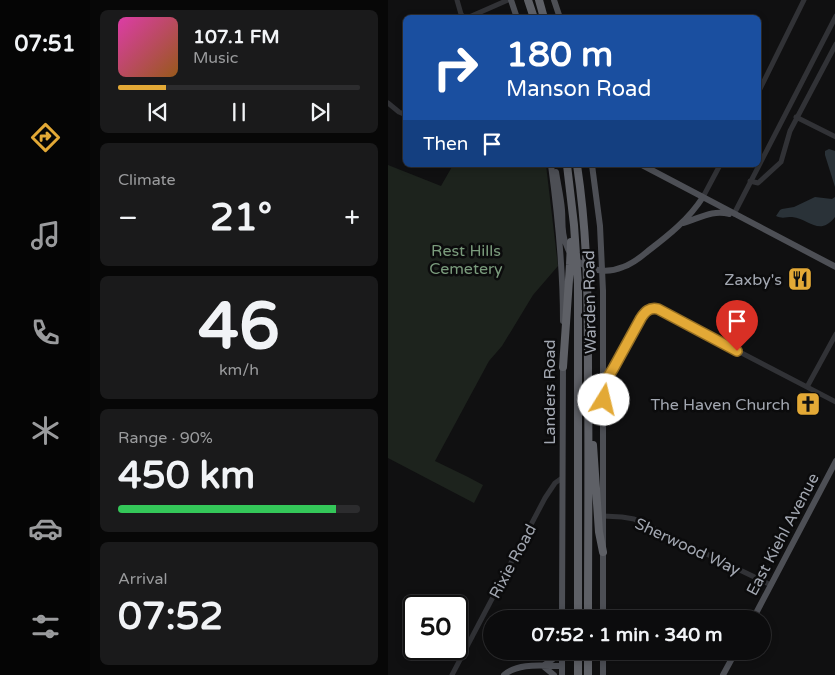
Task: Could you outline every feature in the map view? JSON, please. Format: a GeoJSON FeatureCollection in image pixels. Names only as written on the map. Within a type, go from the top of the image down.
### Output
{"type":"FeatureCollection","features":[{"type":"Feature","properties":{"kind":"highway"},"geometry":{"type":"LineString","coordinates":[[528,0],[533,15]]}},
{"type":"Feature","properties":{"kind":"highway"},"geometry":{"type":"LineString","coordinates":[[539,0],[543,15]]}},
{"type":"Feature","properties":{"kind":"highway"},"geometry":{"type":"LineString","coordinates":[[567,167],[578,284],[578,610]]}},
{"type":"Feature","properties":{"kind":"highway"},"geometry":{"type":"LineString","coordinates":[[577,167],[587,257],[589,400],[588,610]]}},
{"type":"Feature","properties":{"kind":"highway"},"geometry":{"type":"LineString","coordinates":[[563,367],[571,239],[574,225]]}},
{"type":"Feature","properties":{"kind":"highway"},"geometry":{"type":"LineString","coordinates":[[589,400],[599,532],[603,552]]}},
{"type":"Feature","properties":{"kind":"highway"},"geometry":{"type":"LineString","coordinates":[[578,660],[578,675]]}},
{"type":"Feature","properties":{"kind":"highway"},"geometry":{"type":"LineString","coordinates":[[588,660],[588,675]]}},
{"type":"Feature","properties":{"kind":"main road"},"geometry":{"type":"LineString","coordinates":[[510,0],[516,15]]}},
{"type":"Feature","properties":{"kind":"main road"},"geometry":{"type":"LineString","coordinates":[[554,0],[559,15]]}},
{"type":"Feature","properties":{"kind":"main road"},"geometry":{"type":"LineString","coordinates":[[553,167],[562,209],[563,233],[566,245],[573,257],[582,264],[597,270],[609,271],[622,268],[631,263],[659,243],[690,215],[703,197]]}},
{"type":"Feature","properties":{"kind":"main road","name":"Landers Road"},"geometry":{"type":"LineString","coordinates":[[553,167],[561,262],[563,315],[562,610]]}},
{"type":"Feature","properties":{"kind":"main road","name":"Warden Road"},"geometry":{"type":"LineString","coordinates":[[592,167],[602,250],[603,291],[603,610]]}},
{"type":"Feature","properties":{"kind":"main road"},"geometry":{"type":"LineString","coordinates":[[646,167],[835,266]]}},
{"type":"Feature","properties":{"kind":"main road"},"geometry":{"type":"LineString","coordinates":[[680,224],[712,213],[724,213],[742,218]]}},
{"type":"Feature","properties":{"kind":"main road","name":"East Kiehl Avenue"},"geometry":{"type":"LineString","coordinates":[[758,610],[836,461]]}},
{"type":"Feature","properties":{"kind":"main road"},"geometry":{"type":"LineString","coordinates":[[543,666],[551,660]]}},
{"type":"Feature","properties":{"kind":"main road"},"geometry":{"type":"LineString","coordinates":[[561,660],[562,675]]}},
{"type":"Feature","properties":{"kind":"main road"},"geometry":{"type":"LineString","coordinates":[[603,660],[603,675]]}},
{"type":"Feature","properties":{"kind":"main road"},"geometry":{"type":"LineString","coordinates":[[723,675],[731,660]]}},
{"type":"Feature","properties":{"kind":"main road"},"geometry":{"type":"LineString","coordinates":[[543,666],[554,675]]}},
{"type":"Feature","properties":{"kind":"main road"},"geometry":{"type":"LineString","coordinates":[[504,675],[516,668],[562,666]]}},
{"type":"Feature","properties":{"kind":"street"},"geometry":{"type":"LineString","coordinates":[[457,0],[462,15]]}},
{"type":"Feature","properties":{"kind":"street"},"geometry":{"type":"LineString","coordinates":[[472,15],[510,0]]}},
{"type":"Feature","properties":{"kind":"street"},"geometry":{"type":"LineString","coordinates":[[761,87],[804,0]]}},
{"type":"Feature","properties":{"kind":"street"},"geometry":{"type":"LineString","coordinates":[[761,160],[836,16]]}},
{"type":"Feature","properties":{"kind":"street"},"geometry":{"type":"LineString","coordinates":[[750,181],[758,183],[781,162],[790,130],[796,117],[836,44]]}},
{"type":"Feature","properties":{"kind":"street"},"geometry":{"type":"LineString","coordinates":[[388,103],[403,114]]}},
{"type":"Feature","properties":{"kind":"street"},"geometry":{"type":"LineString","coordinates":[[796,117],[836,137]]}},
{"type":"Feature","properties":{"kind":"street"},"geometry":{"type":"LineString","coordinates":[[703,197],[719,167]]}},
{"type":"Feature","properties":{"kind":"street"},"geometry":{"type":"LineString","coordinates":[[734,214],[757,167]]}},
{"type":"Feature","properties":{"kind":"street"},"geometry":{"type":"LineString","coordinates":[[604,380],[613,369],[641,318],[648,310],[655,308],[836,402]]}},
{"type":"Feature","properties":{"kind":"street"},"geometry":{"type":"LineString","coordinates":[[807,387],[836,334]]}},
{"type":"Feature","properties":{"kind":"street","name":"Rixie Road"},"geometry":{"type":"LineString","coordinates":[[452,675],[545,498],[555,483],[562,478]]}},
{"type":"Feature","properties":{"kind":"street","name":"Sherwood Way"},"geometry":{"type":"LineString","coordinates":[[604,516],[622,516],[634,519],[771,585]]}},
{"type":"Feature","properties":{"kind":"green space","name":"Rest Hills Cemetery"},"geometry":{"type":"Polygon","coordinates":[[[388,165],[441,186],[452,167],[546,167],[558,266],[533,295],[502,346],[489,361],[435,461],[483,485],[474,503],[388,458],[388,165]]]}},
{"type":"Feature","properties":{"kind":"shaded area"},"geometry":{"type":"Polygon","coordinates":[[[829,149],[835,151],[835,187],[825,155],[825,151],[829,149]]]}},
{"type":"Feature","properties":{"kind":"shaded area"},"geometry":{"type":"Polygon","coordinates":[[[815,197],[832,199],[835,197],[835,217],[824,226],[814,225],[798,218],[776,216],[782,209],[794,207],[815,197]]]}},
{"type":"Feature","properties":{"kind":"place","name":"Zaxby's"},"geometry":{"type":"Point","coordinates":[800,279]}},
{"type":"Feature","properties":{"kind":"place","name":"The Haven Church"},"geometry":{"type":"Point","coordinates":[808,404]}},
{"type":"Feature","properties":{"kind":"route"},"geometry":{"type":"LineString","coordinates":[[604,400],[604,380],[608,377],[641,318],[648,310],[658,309],[737,351]]}}]}
